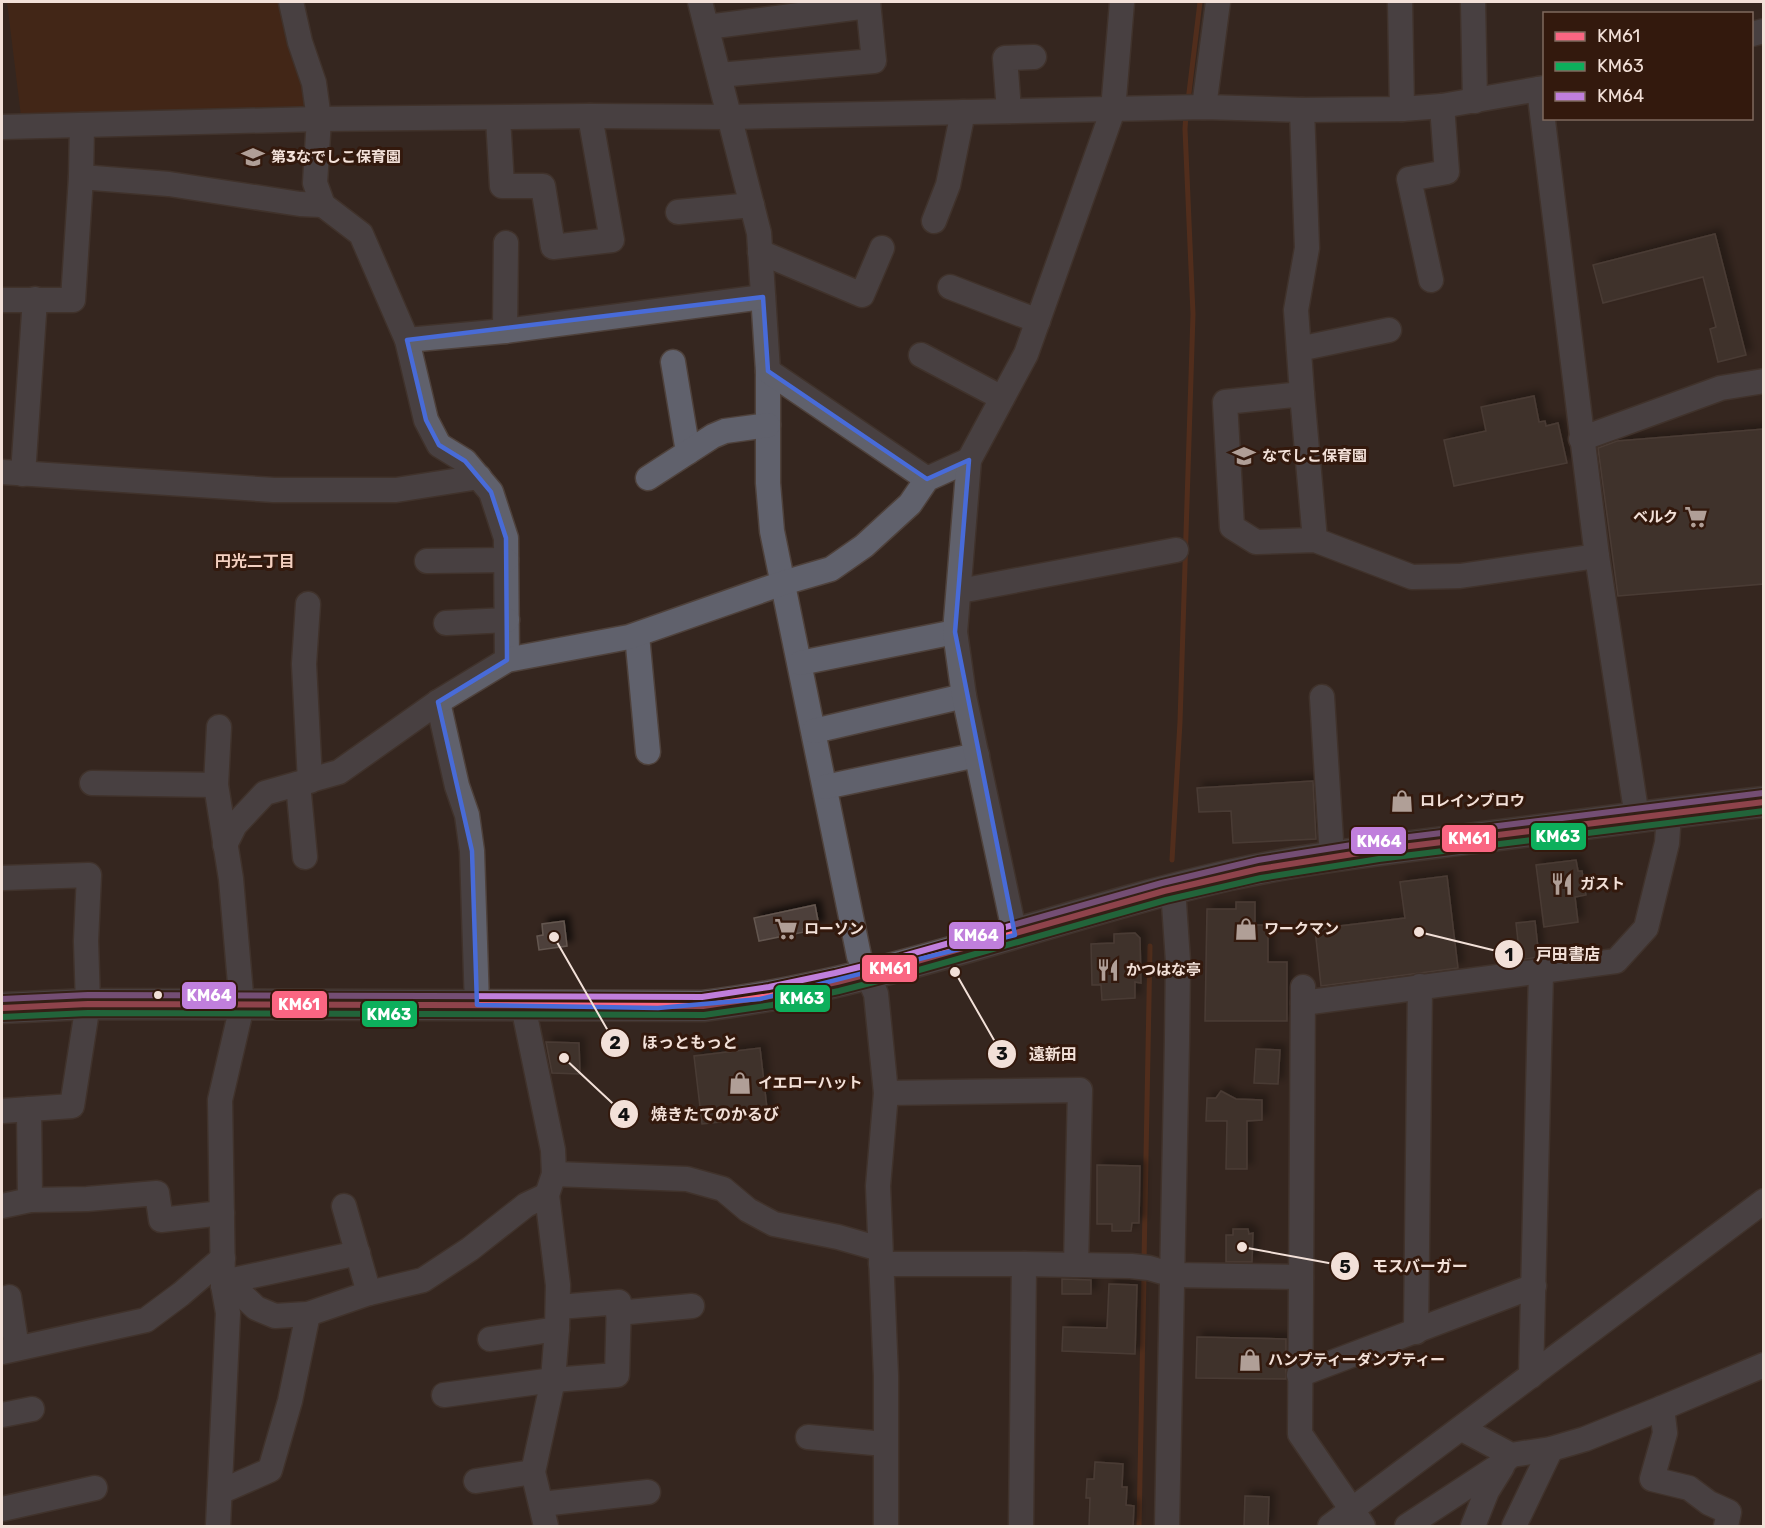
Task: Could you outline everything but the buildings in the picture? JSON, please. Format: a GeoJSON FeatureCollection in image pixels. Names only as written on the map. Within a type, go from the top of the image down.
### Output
{"type":"FeatureCollection","features":[{"type":"Feature","properties":{"kind":"main road"},"geometry":{"type":"LineString","coordinates":[[2,1008],[88,1004],[703,1006],[759,999],[868,975],[1173,889],[1232,875],[1332,857],[1764,802]]}},
{"type":"Feature","properties":{"kind":"street"},"geometry":{"type":"LineString","coordinates":[[291,2],[300,42],[315,83],[319,119],[315,183],[323,205],[361,234],[406,340],[426,420],[439,445],[465,461],[491,492],[506,538],[507,660]]}},
{"type":"Feature","properties":{"kind":"street"},"geometry":{"type":"LineString","coordinates":[[700,2],[759,233],[768,371],[768,483],[772,531],[859,956],[876,994],[886,1093],[878,1186],[886,1376],[886,1527]]}},
{"type":"Feature","properties":{"kind":"street"},"geometry":{"type":"LineString","coordinates":[[1015,935],[964,696],[955,632],[969,460],[1026,354],[1113,110],[1122,2]]}},
{"type":"Feature","properties":{"kind":"street"},"geometry":{"type":"LineString","coordinates":[[1202,107],[1218,2]]}},
{"type":"Feature","properties":{"kind":"street"},"geometry":{"type":"LineString","coordinates":[[1400,2],[1402,109]]}},
{"type":"Feature","properties":{"kind":"street"},"geometry":{"type":"LineString","coordinates":[[1473,2],[1475,101]]}},
{"type":"Feature","properties":{"kind":"street"},"geometry":{"type":"LineString","coordinates":[[707,27],[868,4],[874,61],[718,75]]}},
{"type":"Feature","properties":{"kind":"street"},"geometry":{"type":"LineString","coordinates":[[1009,111],[1005,58],[1034,57]]}},
{"type":"Feature","properties":{"kind":"street"},"geometry":{"type":"LineString","coordinates":[[2,127],[319,119],[729,117],[1202,107],[1302,110],[1402,109],[1442,106],[1542,89]]}},
{"type":"Feature","properties":{"kind":"street"},"geometry":{"type":"LineString","coordinates":[[1431,280],[1409,179],[1447,172],[1442,106]]}},
{"type":"Feature","properties":{"kind":"street"},"geometry":{"type":"LineString","coordinates":[[1302,110],[1307,248],[1296,309],[1315,540]]}},
{"type":"Feature","properties":{"kind":"street"},"geometry":{"type":"LineString","coordinates":[[934,221],[948,185],[963,112]]}},
{"type":"Feature","properties":{"kind":"street"},"geometry":{"type":"LineString","coordinates":[[498,118],[502,186],[543,186],[554,247],[612,240],[590,116]]}},
{"type":"Feature","properties":{"kind":"street"},"geometry":{"type":"LineString","coordinates":[[1545,120],[1581,439],[1636,818]]}},
{"type":"Feature","properties":{"kind":"street"},"geometry":{"type":"LineString","coordinates":[[2,300],[73,300],[82,125]]}},
{"type":"Feature","properties":{"kind":"street"},"geometry":{"type":"LineString","coordinates":[[81,177],[169,184],[300,204],[323,205]]}},
{"type":"Feature","properties":{"kind":"street"},"geometry":{"type":"LineString","coordinates":[[678,212],[752,205]]}},
{"type":"Feature","properties":{"kind":"street"},"geometry":{"type":"LineString","coordinates":[[505,331],[506,243]]}},
{"type":"Feature","properties":{"kind":"street"},"geometry":{"type":"LineString","coordinates":[[760,252],[862,295],[882,248]]}},
{"type":"Feature","properties":{"kind":"street"},"geometry":{"type":"LineString","coordinates":[[950,287],[1038,321]]}},
{"type":"Feature","properties":{"kind":"street"},"geometry":{"type":"LineString","coordinates":[[406,340],[505,331],[763,297]]}},
{"type":"Feature","properties":{"kind":"street"},"geometry":{"type":"LineString","coordinates":[[35,299],[12,473],[274,490],[396,490],[479,477]]}},
{"type":"Feature","properties":{"kind":"street"},"geometry":{"type":"LineString","coordinates":[[1299,350],[1389,330]]}},
{"type":"Feature","properties":{"kind":"street"},"geometry":{"type":"LineString","coordinates":[[921,355],[1002,398]]}},
{"type":"Feature","properties":{"kind":"street"},"geometry":{"type":"LineString","coordinates":[[673,362],[688,452]]}},
{"type":"Feature","properties":{"kind":"street"},"geometry":{"type":"LineString","coordinates":[[768,371],[927,479]]}},
{"type":"Feature","properties":{"kind":"street"},"geometry":{"type":"LineString","coordinates":[[1581,439],[1721,388],[1764,381]]}},
{"type":"Feature","properties":{"kind":"street"},"geometry":{"type":"LineString","coordinates":[[1302,394],[1225,402],[1232,526],[1256,542],[1315,540],[1412,577],[1460,576],[1597,556]]}},
{"type":"Feature","properties":{"kind":"street"},"geometry":{"type":"LineString","coordinates":[[648,478],[725,431],[768,425]]}},
{"type":"Feature","properties":{"kind":"street"},"geometry":{"type":"LineString","coordinates":[[225,845],[235,825],[265,793],[339,772],[438,702],[507,660],[636,635],[783,583],[831,569],[864,546],[910,504],[927,479],[969,460]]}},
{"type":"Feature","properties":{"kind":"street"},"geometry":{"type":"LineString","coordinates":[[960,591],[1176,549]]}},
{"type":"Feature","properties":{"kind":"street"},"geometry":{"type":"LineString","coordinates":[[427,561],[506,560]]}},
{"type":"Feature","properties":{"kind":"street"},"geometry":{"type":"LineString","coordinates":[[304,857],[304,664],[308,604]]}},
{"type":"Feature","properties":{"kind":"street"},"geometry":{"type":"LineString","coordinates":[[446,622],[507,620]]}},
{"type":"Feature","properties":{"kind":"street"},"geometry":{"type":"LineString","coordinates":[[800,663],[955,632]]}},
{"type":"Feature","properties":{"kind":"street"},"geometry":{"type":"LineString","coordinates":[[636,635],[648,752]]}},
{"type":"Feature","properties":{"kind":"street"},"geometry":{"type":"LineString","coordinates":[[814,731],[964,696]]}},
{"type":"Feature","properties":{"kind":"street"},"geometry":{"type":"LineString","coordinates":[[1322,698],[1332,857]]}},
{"type":"Feature","properties":{"kind":"street"},"geometry":{"type":"LineString","coordinates":[[438,702],[457,786],[467,815],[472,851],[477,1005]]}},
{"type":"Feature","properties":{"kind":"street"},"geometry":{"type":"LineString","coordinates":[[218,1527],[228,1313],[224,1285],[220,1100],[242,1006],[231,879],[216,786],[219,727]]}},
{"type":"Feature","properties":{"kind":"street"},"geometry":{"type":"LineString","coordinates":[[825,787],[977,755]]}},
{"type":"Feature","properties":{"kind":"street"},"geometry":{"type":"LineString","coordinates":[[92,783],[216,786]]}},
{"type":"Feature","properties":{"kind":"street"},"geometry":{"type":"LineString","coordinates":[[1357,1518],[1300,1434],[1303,995],[1420,986],[1616,961],[1646,928],[1667,843],[1669,813]]}},
{"type":"Feature","properties":{"kind":"street"},"geometry":{"type":"LineString","coordinates":[[2,878],[89,875],[86,941],[88,1004],[72,1106],[2,1111]]}},
{"type":"Feature","properties":{"kind":"street"},"geometry":{"type":"LineString","coordinates":[[1167,1527],[1178,995],[1173,889]]}},
{"type":"Feature","properties":{"kind":"street"},"geometry":{"type":"LineString","coordinates":[[1531,1376],[1541,972]]}},
{"type":"Feature","properties":{"kind":"street"},"geometry":{"type":"LineString","coordinates":[[1416,1332],[1420,986]]}},
{"type":"Feature","properties":{"kind":"street"},"geometry":{"type":"LineString","coordinates":[[524,1006],[553,1150],[551,1185],[558,1285],[553,1380],[533,1472],[544,1515],[648,1492]]}},
{"type":"Feature","properties":{"kind":"street"},"geometry":{"type":"LineString","coordinates":[[886,1093],[1080,1090],[1076,1265]]}},
{"type":"Feature","properties":{"kind":"street"},"geometry":{"type":"LineString","coordinates":[[29,1109],[30,1200]]}},
{"type":"Feature","properties":{"kind":"street"},"geometry":{"type":"LineString","coordinates":[[224,1285],[237,1290],[256,1308],[274,1316],[308,1314],[369,1293],[423,1280],[470,1249],[551,1185],[687,1179],[723,1189],[748,1210],[774,1224],[838,1237],[881,1257],[1140,1267],[1173,1275],[1301,1277]]}},
{"type":"Feature","properties":{"kind":"street"},"geometry":{"type":"LineString","coordinates":[[2,1206],[30,1200],[87,1199],[158,1193],[161,1220],[222,1213]]}},
{"type":"Feature","properties":{"kind":"street"},"geometry":{"type":"LineString","coordinates":[[1330,1527],[1357,1518],[1462,1429],[1764,1201]]}},
{"type":"Feature","properties":{"kind":"street"},"geometry":{"type":"LineString","coordinates":[[344,1206],[369,1293]]}},
{"type":"Feature","properties":{"kind":"street"},"geometry":{"type":"LineString","coordinates":[[224,1285],[233,1280],[358,1253]]}},
{"type":"Feature","properties":{"kind":"street"},"geometry":{"type":"LineString","coordinates":[[9,1297],[9,1350],[146,1320],[223,1258]]}},
{"type":"Feature","properties":{"kind":"street"},"geometry":{"type":"LineString","coordinates":[[1021,1527],[1024,1264]]}},
{"type":"Feature","properties":{"kind":"street"},"geometry":{"type":"LineString","coordinates":[[1299,1375],[1534,1286]]}},
{"type":"Feature","properties":{"kind":"street"},"geometry":{"type":"LineString","coordinates":[[444,1395],[553,1380],[617,1375],[619,1302],[490,1339]]}},
{"type":"Feature","properties":{"kind":"street"},"geometry":{"type":"LineString","coordinates":[[618,1313],[692,1306]]}},
{"type":"Feature","properties":{"kind":"street"},"geometry":{"type":"LineString","coordinates":[[220,1492],[270,1470],[290,1401],[308,1314]]}},
{"type":"Feature","properties":{"kind":"street"},"geometry":{"type":"LineString","coordinates":[[1407,1527],[1507,1459],[1585,1439],[1764,1365]]}},
{"type":"Feature","properties":{"kind":"street"},"geometry":{"type":"LineString","coordinates":[[2,1415],[32,1408]]}},
{"type":"Feature","properties":{"kind":"street"},"geometry":{"type":"LineString","coordinates":[[1662,1408],[1665,1433],[1652,1479],[1689,1488],[1709,1503],[1729,1512],[1726,1527]]}},
{"type":"Feature","properties":{"kind":"street"},"geometry":{"type":"LineString","coordinates":[[1462,1429],[1507,1459]]}},
{"type":"Feature","properties":{"kind":"street"},"geometry":{"type":"LineString","coordinates":[[808,1437],[885,1444]]}},
{"type":"Feature","properties":{"kind":"street"},"geometry":{"type":"LineString","coordinates":[[1514,1527],[1551,1449]]}},
{"type":"Feature","properties":{"kind":"street"},"geometry":{"type":"LineString","coordinates":[[1473,1527],[1487,1491],[1507,1459]]}},
{"type":"Feature","properties":{"kind":"street"},"geometry":{"type":"LineString","coordinates":[[476,1481],[533,1472]]}},
{"type":"Feature","properties":{"kind":"street"},"geometry":{"type":"LineString","coordinates":[[2,1509],[95,1488]]}},
{"type":"Feature","properties":{"kind":"highlighted area"},"geometry":{"type":"Polygon","coordinates":[[[763,297],[768,371],[927,479],[969,460],[955,632],[1015,935],[760,999],[658,1008],[477,1005],[472,851],[438,702],[507,660],[506,538],[491,492],[465,461],[439,445],[426,420],[407,340],[763,297]]]}},
{"type":"Feature","properties":{"kind":"shaded area"},"geometry":{"type":"Polygon","coordinates":[[[7,2],[284,2],[310,110],[21,116],[7,2]]]}},
{"type":"Feature","properties":{"kind":"waterway"},"geometry":{"type":"LineString","coordinates":[[1188,101],[1200,2]]}},
{"type":"Feature","properties":{"kind":"waterway"},"geometry":{"type":"LineString","coordinates":[[1172,860],[1180,722],[1193,314],[1186,113]]}},
{"type":"Feature","properties":{"kind":"waterway"},"geometry":{"type":"LineString","coordinates":[[1144,1262],[1150,946]]}},
{"type":"Feature","properties":{"kind":"waterway"},"geometry":{"type":"LineString","coordinates":[[1139,1526],[1144,1274]]}},
{"type":"Feature","properties":{"kind":"transit line","name":"KM64"},"geometry":{"type":"LineString","coordinates":[[2,999],[88,995],[702,997],[769,987],[900,957],[1162,883],[1258,860],[1377,841],[1763,793]]}},
{"type":"Feature","properties":{"kind":"transit line","name":"KM61"},"geometry":{"type":"LineString","coordinates":[[2,1008],[88,1004],[703,1006],[770,996],[837,982],[1164,891],[1259,869],[1378,850],[1764,802]]}},
{"type":"Feature","properties":{"kind":"transit line","name":"KM63"},"geometry":{"type":"LineString","coordinates":[[2,1017],[88,1013],[704,1015],[772,1005],[839,991],[1166,900],[1261,878],[1379,859],[1764,811]]}},
{"type":"Feature","properties":{"kind":"place","name":"第3なでしこ保育園"},"geometry":{"type":"Point","coordinates":[253,157]}},
{"type":"Feature","properties":{"kind":"place","name":"なでしこ保育園"},"geometry":{"type":"Point","coordinates":[1244,456]}},
{"type":"Feature","properties":{"kind":"place","name":"ベルク"},"geometry":{"type":"Point","coordinates":[1696,517]}},
{"type":"Feature","properties":{"kind":"place","name":"ロレインブロウ"},"geometry":{"type":"Point","coordinates":[1402,801]}},
{"type":"Feature","properties":{"kind":"place","name":"ガスト"},"geometry":{"type":"Point","coordinates":[1562,884]}},
{"type":"Feature","properties":{"kind":"place","name":"ローソン"},"geometry":{"type":"Point","coordinates":[786,929]}},
{"type":"Feature","properties":{"kind":"place","name":"ワークマン"},"geometry":{"type":"Point","coordinates":[1246,929]}},
{"type":"Feature","properties":{"kind":"place","name":"戸田書店"},"geometry":{"type":"Point","coordinates":[1419,932]}},
{"type":"Feature","properties":{"kind":"place","name":"ほっともっと"},"geometry":{"type":"Point","coordinates":[554,937]}},
{"type":"Feature","properties":{"kind":"place","name":"かつはな亭"},"geometry":{"type":"Point","coordinates":[1108,970]}},
{"type":"Feature","properties":{"kind":"place","name":"遠新田"},"geometry":{"type":"Point","coordinates":[955,972]}},
{"type":"Feature","properties":{"kind":"place","name":"焼きたてのかるび"},"geometry":{"type":"Point","coordinates":[564,1058]}},
{"type":"Feature","properties":{"kind":"place","name":"イエローハット"},"geometry":{"type":"Point","coordinates":[740,1083]}},
{"type":"Feature","properties":{"kind":"place","name":"モスバーガー"},"geometry":{"type":"Point","coordinates":[1242,1247]}},
{"type":"Feature","properties":{"kind":"place","name":"ハンプティーダンプティー"},"geometry":{"type":"Point","coordinates":[1250,1360]}},
{"type":"Feature","properties":{"kind":"district","name":"円光二丁目"},"geometry":{"type":"Point","coordinates":[255,561]}}]}
